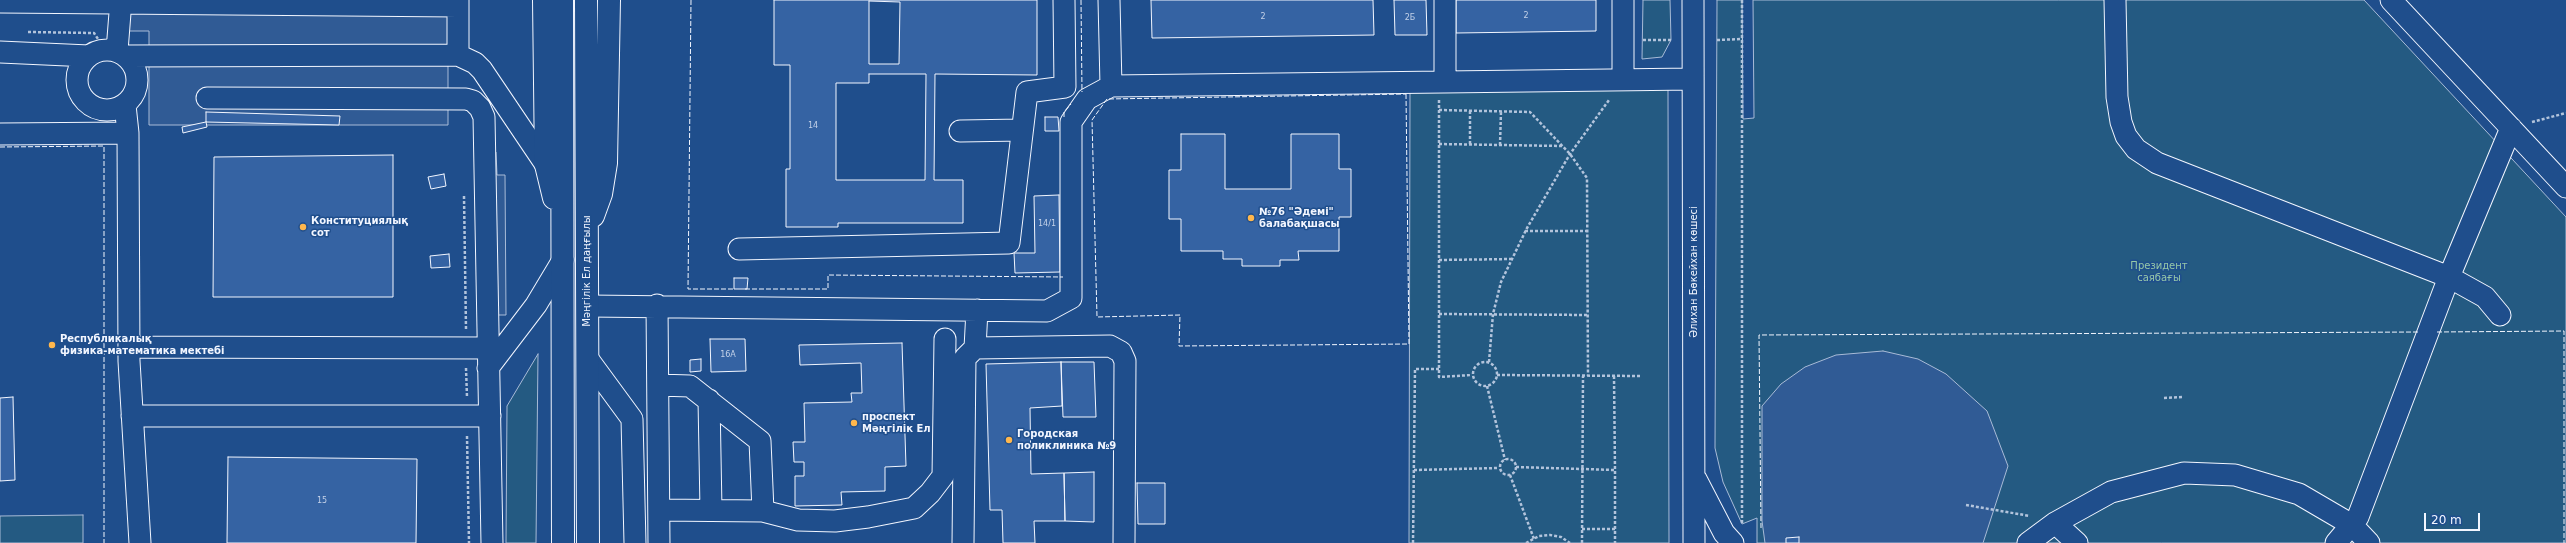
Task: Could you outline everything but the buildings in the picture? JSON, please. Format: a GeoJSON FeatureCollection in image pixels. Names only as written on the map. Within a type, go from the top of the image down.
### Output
{"type":"FeatureCollection","features":[{"type":"Feature","properties":{"kind":"main road"},"geometry":{"type":"LineString","coordinates":[[544,0],[546,165],[563,231]]}},
{"type":"Feature","properties":{"kind":"main road"},"geometry":{"type":"LineString","coordinates":[[562,0],[563,543]]}},
{"type":"Feature","properties":{"kind":"main road","name":"Мәңгілік Ел даңғылы"},"geometry":{"type":"LineString","coordinates":[[586,0],[588,543]]}},
{"type":"Feature","properties":{"kind":"main road"},"geometry":{"type":"LineString","coordinates":[[587,231],[601,194],[606,163],[609,0]]}},
{"type":"Feature","properties":{"kind":"street"},"geometry":{"type":"LineString","coordinates":[[739,250],[1009,243],[1026,92],[1065,87],[1064,0]]}},
{"type":"Feature","properties":{"kind":"street"},"geometry":{"type":"LineString","coordinates":[[1109,0],[1111,86]]}},
{"type":"Feature","properties":{"kind":"street"},"geometry":{"type":"LineString","coordinates":[[1442,82],[1445,0]]}},
{"type":"Feature","properties":{"kind":"street"},"geometry":{"type":"LineString","coordinates":[[1623,0],[1623,80]]}},
{"type":"Feature","properties":{"kind":"street","name":"Әлихан Бөкейхан көшесі"},"geometry":{"type":"LineString","coordinates":[[1693,0],[1694,543]]}},
{"type":"Feature","properties":{"kind":"street"},"geometry":{"type":"LineString","coordinates":[[2115,0],[2118,97],[2121,122],[2126,136],[2136,149],[2157,162],[2449,277],[2484,297],[2500,315]]}},
{"type":"Feature","properties":{"kind":"street"},"geometry":{"type":"LineString","coordinates":[[2391,0],[2566,187]]}},
{"type":"Feature","properties":{"kind":"street"},"geometry":{"type":"LineString","coordinates":[[0,2],[458,3],[458,55]]}},
{"type":"Feature","properties":{"kind":"street"},"geometry":{"type":"LineString","coordinates":[[121,2],[121,54]]}},
{"type":"Feature","properties":{"kind":"street"},"geometry":{"type":"LineString","coordinates":[[0,52],[89,56],[98,52],[121,54],[458,55],[475,63],[482,70],[546,165]]}},
{"type":"Feature","properties":{"kind":"street"},"geometry":{"type":"LineString","coordinates":[[89,56],[78,73],[77,84],[86,102],[94,108],[105,111],[125,105],[134,94],[138,81],[132,62],[121,54]]}},
{"type":"Feature","properties":{"kind":"street"},"geometry":{"type":"LineString","coordinates":[[588,306],[657,305],[1047,311],[1071,298],[1071,122],[1087,99],[1111,86],[1693,79]]}},
{"type":"Feature","properties":{"kind":"street"},"geometry":{"type":"LineString","coordinates":[[207,98],[466,99],[473,101],[480,108],[484,117],[492,543]]}},
{"type":"Feature","properties":{"kind":"street"},"geometry":{"type":"LineString","coordinates":[[125,105],[128,133],[129,347],[140,543]]}},
{"type":"Feature","properties":{"kind":"street"},"geometry":{"type":"LineString","coordinates":[[2336,543],[2358,517],[2449,277],[2511,128]]}},
{"type":"Feature","properties":{"kind":"street"},"geometry":{"type":"LineString","coordinates":[[960,131],[1022,130]]}},
{"type":"Feature","properties":{"kind":"street"},"geometry":{"type":"LineString","coordinates":[[0,134],[128,133]]}},
{"type":"Feature","properties":{"kind":"street"},"geometry":{"type":"LineString","coordinates":[[129,347],[488,358],[536,305],[563,260]]}},
{"type":"Feature","properties":{"kind":"street"},"geometry":{"type":"LineString","coordinates":[[657,305],[659,543]]}},
{"type":"Feature","properties":{"kind":"street"},"geometry":{"type":"LineString","coordinates":[[963,543],[965,358],[975,348],[977,310]]}},
{"type":"Feature","properties":{"kind":"street"},"geometry":{"type":"LineString","coordinates":[[659,510],[763,510],[798,520],[835,521],[868,518],[914,508],[930,493],[943,476],[945,339]]}},
{"type":"Feature","properties":{"kind":"street"},"geometry":{"type":"LineString","coordinates":[[975,348],[1110,346],[1121,352],[1125,361],[1124,543]]}},
{"type":"Feature","properties":{"kind":"street"},"geometry":{"type":"LineString","coordinates":[[588,359],[632,419],[635,543]]}},
{"type":"Feature","properties":{"kind":"street"},"geometry":{"type":"LineString","coordinates":[[658,385],[690,386],[760,441],[763,510]]}},
{"type":"Feature","properties":{"kind":"street"},"geometry":{"type":"LineString","coordinates":[[709,400],[711,510]]}},
{"type":"Feature","properties":{"kind":"street"},"geometry":{"type":"LineString","coordinates":[[132,416],[490,416]]}},
{"type":"Feature","properties":{"kind":"street"},"geometry":{"type":"LineString","coordinates":[[2028,543],[2055,523],[2111,492],[2167,476],[2190,473],[2235,476],[2299,494],[2352,525],[2369,543]]}},
{"type":"Feature","properties":{"kind":"street"},"geometry":{"type":"LineString","coordinates":[[1694,475],[1724,534],[1733,543]]}},
{"type":"Feature","properties":{"kind":"street"},"geometry":{"type":"LineString","coordinates":[[2055,523],[2077,543]]}},
{"type":"Feature","properties":{"kind":"path"},"geometry":{"type":"LineString","coordinates":[[1742,0],[1742,524]]}},
{"type":"Feature","properties":{"kind":"path"},"geometry":{"type":"LineString","coordinates":[[24,32],[94,33]]}},
{"type":"Feature","properties":{"kind":"path"},"geometry":{"type":"LineString","coordinates":[[1717,40],[1743,39]]}},
{"type":"Feature","properties":{"kind":"path"},"geometry":{"type":"LineString","coordinates":[[1643,40],[1671,40]]}},
{"type":"Feature","properties":{"kind":"path"},"geometry":{"type":"LineString","coordinates":[[1442,82],[1439,110],[1439,377],[1472,375]]}},
{"type":"Feature","properties":{"kind":"path"},"geometry":{"type":"LineString","coordinates":[[1489,362],[1493,314],[1501,282],[1525,231],[1570,154],[1608,100],[1614,100]]}},
{"type":"Feature","properties":{"kind":"path"},"geometry":{"type":"LineString","coordinates":[[1439,110],[1530,112],[1570,154],[1587,178],[1588,376]]}},
{"type":"Feature","properties":{"kind":"path"},"geometry":{"type":"LineString","coordinates":[[1470,111],[1470,145]]}},
{"type":"Feature","properties":{"kind":"path"},"geometry":{"type":"LineString","coordinates":[[1500,111],[1500,145]]}},
{"type":"Feature","properties":{"kind":"path"},"geometry":{"type":"LineString","coordinates":[[2511,128],[2566,113]]}},
{"type":"Feature","properties":{"kind":"path"},"geometry":{"type":"LineString","coordinates":[[1439,144],[1562,146]]}},
{"type":"Feature","properties":{"kind":"path"},"geometry":{"type":"LineString","coordinates":[[1525,231],[1587,231]]}},
{"type":"Feature","properties":{"kind":"path"},"geometry":{"type":"LineString","coordinates":[[1439,260],[1512,259]]}},
{"type":"Feature","properties":{"kind":"path"},"geometry":{"type":"LineString","coordinates":[[1439,314],[1588,315]]}},
{"type":"Feature","properties":{"kind":"path"},"geometry":{"type":"LineString","coordinates":[[1489,362],[1495,367],[1497,375],[1494,382],[1487,386],[1475,382],[1472,375],[1477,364],[1489,362]]}},
{"type":"Feature","properties":{"kind":"path"},"geometry":{"type":"LineString","coordinates":[[1413,543],[1415,369],[1439,369]]}},
{"type":"Feature","properties":{"kind":"path"},"geometry":{"type":"LineString","coordinates":[[1497,375],[1642,376]]}},
{"type":"Feature","properties":{"kind":"path"},"geometry":{"type":"LineString","coordinates":[[1582,543],[1583,376]]}},
{"type":"Feature","properties":{"kind":"path"},"geometry":{"type":"LineString","coordinates":[[1614,376],[1616,543]]}},
{"type":"Feature","properties":{"kind":"path"},"geometry":{"type":"LineString","coordinates":[[1487,386],[1505,460],[1500,468]]}},
{"type":"Feature","properties":{"kind":"path"},"geometry":{"type":"LineString","coordinates":[[2164,398],[2184,397]]}},
{"type":"Feature","properties":{"kind":"path"},"geometry":{"type":"LineString","coordinates":[[467,416],[469,543]]}},
{"type":"Feature","properties":{"kind":"path"},"geometry":{"type":"LineString","coordinates":[[1505,460],[1512,460],[1516,467]]}},
{"type":"Feature","properties":{"kind":"path"},"geometry":{"type":"LineString","coordinates":[[1516,467],[1615,470]]}},
{"type":"Feature","properties":{"kind":"path"},"geometry":{"type":"LineString","coordinates":[[1510,475],[1516,467]]}},
{"type":"Feature","properties":{"kind":"path"},"geometry":{"type":"LineString","coordinates":[[1414,470],[1500,468]]}},
{"type":"Feature","properties":{"kind":"path"},"geometry":{"type":"LineString","coordinates":[[1500,468],[1504,475],[1510,475]]}},
{"type":"Feature","properties":{"kind":"path"},"geometry":{"type":"LineString","coordinates":[[1510,475],[1534,539]]}},
{"type":"Feature","properties":{"kind":"path"},"geometry":{"type":"LineString","coordinates":[[1966,505],[2055,523]]}},
{"type":"Feature","properties":{"kind":"path"},"geometry":{"type":"LineString","coordinates":[[1582,529],[1616,529]]}},
{"type":"Feature","properties":{"kind":"path"},"geometry":{"type":"LineString","coordinates":[[1526,543],[1534,539],[1550,535],[1561,537],[1570,543]]}},
{"type":"Feature","properties":{"kind":"green space"},"geometry":{"type":"Polygon","coordinates":[[[1643,0],[1670,0],[1671,40],[1662,57],[1642,59],[1643,0]]]}},
{"type":"Feature","properties":{"kind":"green space","name":"Президент саябағы"},"geometry":{"type":"Polygon","coordinates":[[[1717,0],[1742,0],[1743,119],[1754,118],[1753,0],[2364,0],[2566,217],[2566,543],[1757,543],[1757,518],[1742,524],[1723,482],[1715,448],[1717,0]]]}},
{"type":"Feature","properties":{"kind":"green space"},"geometry":{"type":"Polygon","coordinates":[[[1668,88],[1669,543],[1409,543],[1410,90],[1668,88]]]}},
{"type":"Feature","properties":{"kind":"green space"},"geometry":{"type":"Polygon","coordinates":[[[538,354],[536,543],[506,543],[507,406],[538,354]]]}},
{"type":"Feature","properties":{"kind":"green space"},"geometry":{"type":"Polygon","coordinates":[[[83,515],[83,543],[0,543],[0,516],[83,515]]]}},
{"type":"Feature","properties":{"kind":"shaded area"},"geometry":{"type":"Polygon","coordinates":[[[112,0],[448,0],[448,125],[149,125],[149,31],[112,31],[112,0]]]}},
{"type":"Feature","properties":{"kind":"shaded area"},"geometry":{"type":"Polygon","coordinates":[[[484,151],[496,152],[497,175],[505,175],[506,315],[487,315],[484,151]]]}},
{"type":"Feature","properties":{"kind":"shaded area"},"geometry":{"type":"Polygon","coordinates":[[[1883,351],[1918,359],[1946,374],[1987,411],[2008,466],[1983,543],[1765,543],[1762,521],[1762,406],[1781,384],[1805,367],[1836,355],[1883,351]]]}},
{"type":"Feature","properties":{"kind":"fence"},"geometry":{"type":"LineString","coordinates":[[691,0],[688,289],[735,289]]}},
{"type":"Feature","properties":{"kind":"fence"},"geometry":{"type":"LineString","coordinates":[[1081,0],[1082,92]]}},
{"type":"Feature","properties":{"kind":"fence"},"geometry":{"type":"LineString","coordinates":[[1406,94],[1409,344],[1179,346],[1180,315],[1097,317],[1092,120],[1107,99],[1406,94]]}},
{"type":"Feature","properties":{"kind":"fence"},"geometry":{"type":"LineString","coordinates":[[1064,117],[1064,112],[1071,104]]}},
{"type":"Feature","properties":{"kind":"fence"},"geometry":{"type":"LineString","coordinates":[[0,147],[104,146],[104,543]]}},
{"type":"Feature","properties":{"kind":"fence"},"geometry":{"type":"LineString","coordinates":[[745,289],[828,289],[828,275],[1063,277]]}},
{"type":"Feature","properties":{"kind":"fence"},"geometry":{"type":"LineString","coordinates":[[2437,332],[2564,331],[2564,543]]}},
{"type":"Feature","properties":{"kind":"fence"},"geometry":{"type":"LineString","coordinates":[[1761,528],[1759,335],[2419,332]]}},
{"type":"Feature","properties":{"kind":"place","name":"№76 \"Әдемі\" балабақшасы"},"geometry":{"type":"Point","coordinates":[1251,218]}},
{"type":"Feature","properties":{"kind":"place","name":"Конституциялық сот"},"geometry":{"type":"Point","coordinates":[303,227]}},
{"type":"Feature","properties":{"kind":"place","name":"Республикалық физика-математика мектебі"},"geometry":{"type":"Point","coordinates":[52,345]}},
{"type":"Feature","properties":{"kind":"place","name":"проспект Мәңгілік Ел"},"geometry":{"type":"Point","coordinates":[854,423]}},
{"type":"Feature","properties":{"kind":"place","name":"Городская поликлиника №9"},"geometry":{"type":"Point","coordinates":[1009,440]}}]}
